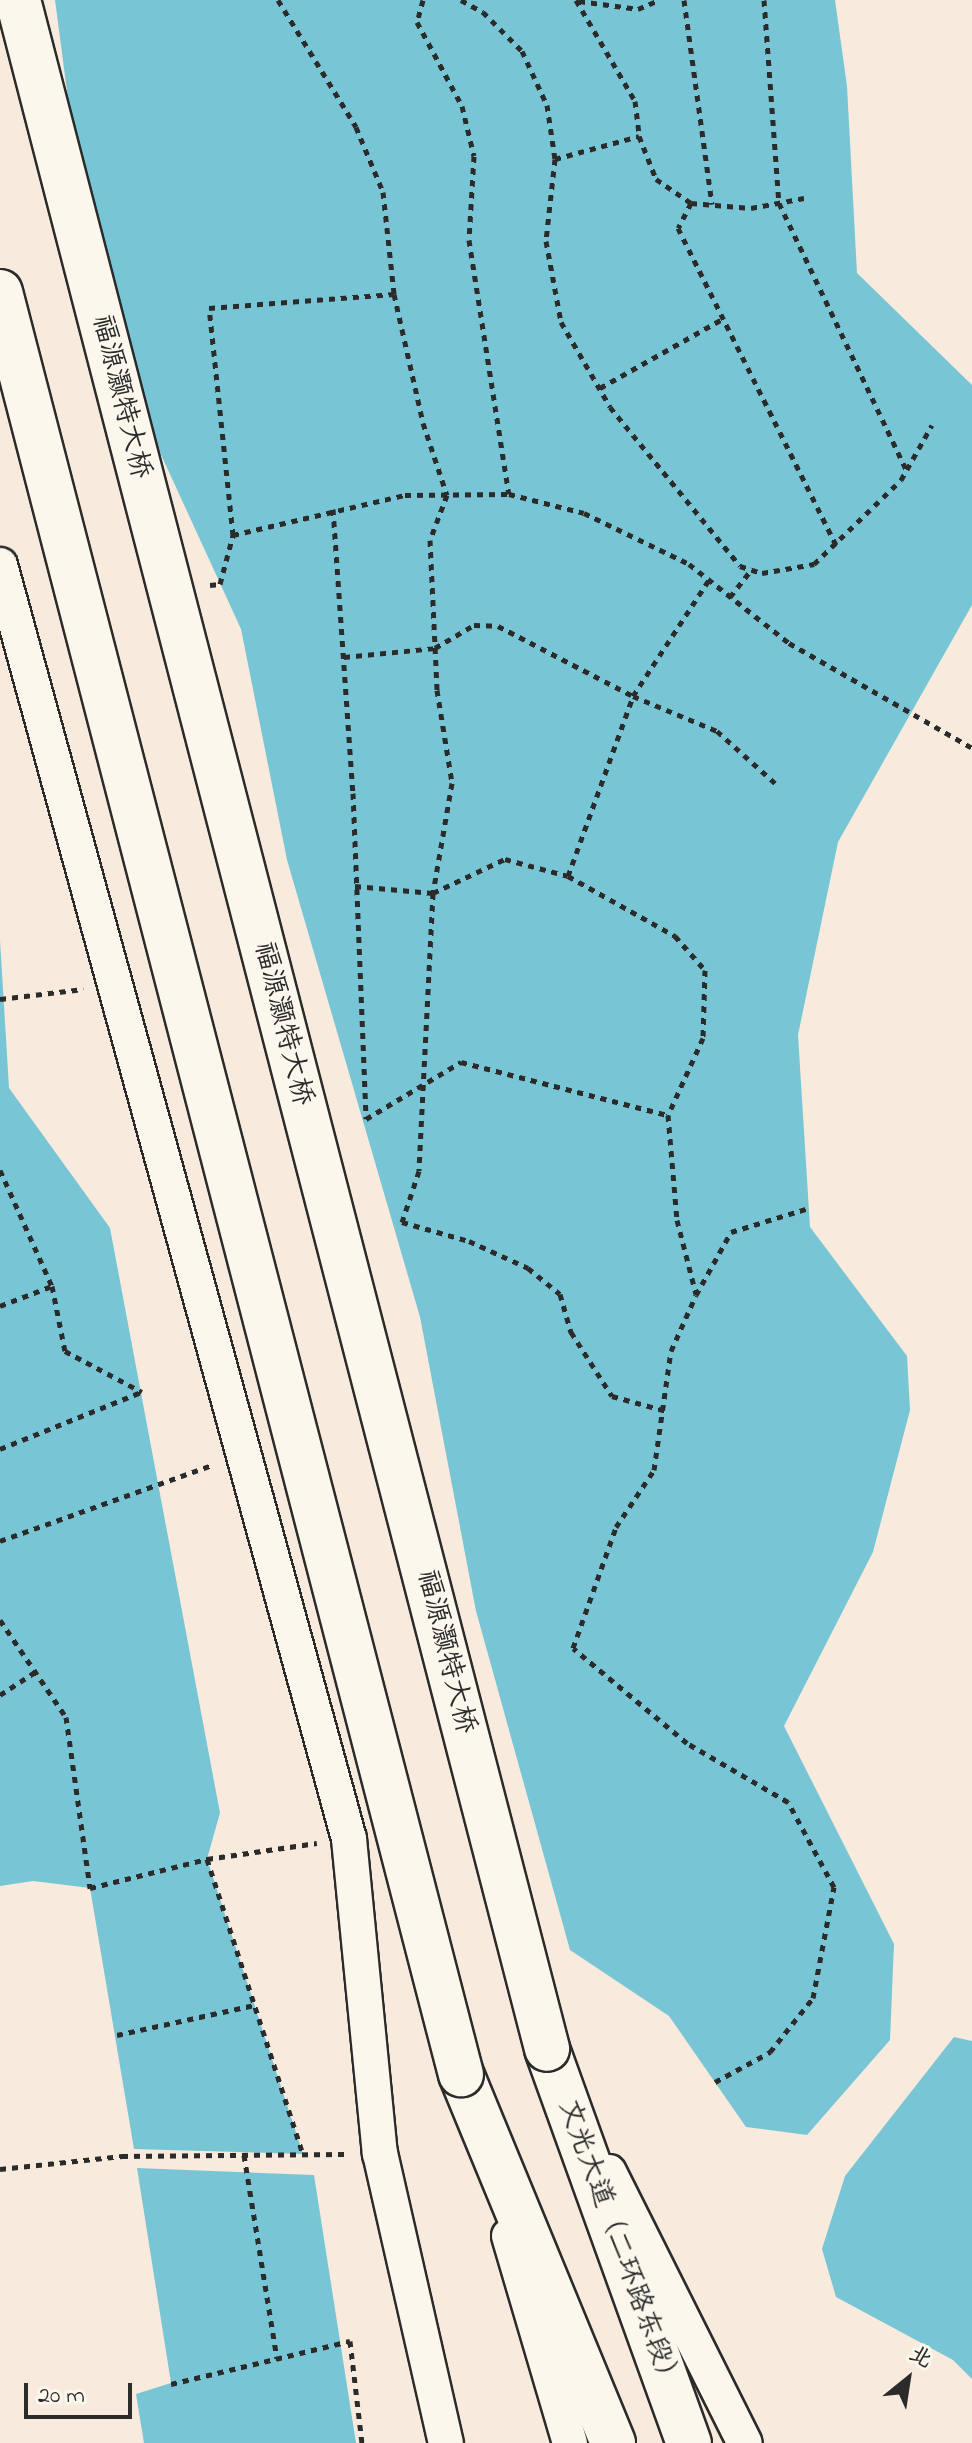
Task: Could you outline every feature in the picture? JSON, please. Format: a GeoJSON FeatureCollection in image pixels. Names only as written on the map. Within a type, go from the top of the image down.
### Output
{"type":"FeatureCollection","features":[{"type":"Feature","properties":{"kind":"highway","name":"福源灏特大桥"},"geometry":{"type":"LineString","coordinates":[[18,0],[547,2049]]}},
{"type":"Feature","properties":{"kind":"highway"},"geometry":{"type":"LineString","coordinates":[[0,292],[461,2074],[613,2443]]}},
{"type":"Feature","properties":{"kind":"highway","name":"文光大道（二环路东段）"},"geometry":{"type":"LineString","coordinates":[[547,2049],[689,2443]]}},
{"type":"Feature","properties":{"kind":"street"},"geometry":{"type":"LineString","coordinates":[[0,565],[349,1839],[380,2153],[446,2443]]}},
{"type":"Feature","properties":{"kind":"street"},"geometry":{"type":"LineString","coordinates":[[547,2049],[745,2443]]}},
{"type":"Feature","properties":{"kind":"street"},"geometry":{"type":"LineString","coordinates":[[461,2074],[570,2443]]}},
{"type":"Feature","properties":{"kind":"path"},"geometry":{"type":"LineString","coordinates":[[278,0],[356,127],[383,192],[394,294],[423,423],[447,495],[430,540],[435,648],[452,783],[433,893],[420,1086],[419,1171],[402,1222],[469,1241],[528,1268],[560,1294],[571,1332],[612,1396],[666,1411]]}},
{"type":"Feature","properties":{"kind":"path"},"geometry":{"type":"LineString","coordinates":[[423,0],[417,22],[462,106],[474,156],[469,240],[509,494]]}},
{"type":"Feature","properties":{"kind":"path"},"geometry":{"type":"LineString","coordinates":[[461,0],[483,12],[522,51],[547,105],[555,159],[546,241],[561,322],[600,388],[740,566],[762,573],[814,564],[907,470],[932,425]]}},
{"type":"Feature","properties":{"kind":"path"},"geometry":{"type":"LineString","coordinates":[[577,0],[638,9],[659,0]]}},
{"type":"Feature","properties":{"kind":"path"},"geometry":{"type":"LineString","coordinates":[[577,0],[635,101],[639,136],[656,179],[691,203],[779,203],[804,198]]}},
{"type":"Feature","properties":{"kind":"path"},"geometry":{"type":"LineString","coordinates":[[684,0],[712,204]]}},
{"type":"Feature","properties":{"kind":"path"},"geometry":{"type":"LineString","coordinates":[[764,0],[779,203],[907,470]]}},
{"type":"Feature","properties":{"kind":"path"},"geometry":{"type":"LineString","coordinates":[[555,159],[639,136]]}},
{"type":"Feature","properties":{"kind":"path"},"geometry":{"type":"LineString","coordinates":[[691,203],[678,228],[836,545]]}},
{"type":"Feature","properties":{"kind":"path"},"geometry":{"type":"LineString","coordinates":[[394,294],[209,308],[233,535],[333,509],[447,495],[509,494],[584,513],[709,580],[789,643],[972,748]]}},
{"type":"Feature","properties":{"kind":"path"},"geometry":{"type":"LineString","coordinates":[[600,388],[724,318]]}},
{"type":"Feature","properties":{"kind":"path"},"geometry":{"type":"LineString","coordinates":[[333,509],[344,657],[366,1119],[461,1062],[668,1115]]}},
{"type":"Feature","properties":{"kind":"path"},"geometry":{"type":"LineString","coordinates":[[730,597],[752,569]]}},
{"type":"Feature","properties":{"kind":"path"},"geometry":{"type":"LineString","coordinates":[[568,876],[633,696],[709,580]]}},
{"type":"Feature","properties":{"kind":"path"},"geometry":{"type":"LineString","coordinates":[[344,657],[435,648],[474,625],[498,626],[633,696],[717,731],[776,784]]}},
{"type":"Feature","properties":{"kind":"path"},"geometry":{"type":"LineString","coordinates":[[355,886],[433,893],[505,859],[568,876],[675,936],[705,970],[703,1038],[668,1115],[677,1220],[696,1295]]}},
{"type":"Feature","properties":{"kind":"path"},"geometry":{"type":"LineString","coordinates":[[0,999],[115,986]]}},
{"type":"Feature","properties":{"kind":"path"},"geometry":{"type":"LineString","coordinates":[[0,1170],[52,1286],[65,1351],[142,1392],[0,1449]]}},
{"type":"Feature","properties":{"kind":"path"},"geometry":{"type":"LineString","coordinates":[[715,2082],[770,2052],[813,1998],[834,1887],[788,1802],[687,1743],[573,1648],[616,1527],[654,1470],[666,1411],[671,1351],[696,1295],[731,1232],[809,1208]]}},
{"type":"Feature","properties":{"kind":"path"},"geometry":{"type":"LineString","coordinates":[[0,1306],[52,1286]]}},
{"type":"Feature","properties":{"kind":"path"},"geometry":{"type":"LineString","coordinates":[[0,1541],[243,1454]]}},
{"type":"Feature","properties":{"kind":"path"},"geometry":{"type":"LineString","coordinates":[[0,1620],[38,1670],[66,1717],[90,1888],[207,1859],[349,1839]]}},
{"type":"Feature","properties":{"kind":"path"},"geometry":{"type":"LineString","coordinates":[[0,1695],[38,1670]]}},
{"type":"Feature","properties":{"kind":"path"},"geometry":{"type":"LineString","coordinates":[[207,1859],[303,2154]]}},
{"type":"Feature","properties":{"kind":"path"},"geometry":{"type":"LineString","coordinates":[[117,2035],[255,2005]]}},
{"type":"Feature","properties":{"kind":"path"},"geometry":{"type":"LineString","coordinates":[[0,2169],[122,2156],[380,2153]]}},
{"type":"Feature","properties":{"kind":"path"},"geometry":{"type":"LineString","coordinates":[[244,2155],[277,2358]]}},
{"type":"Feature","properties":{"kind":"path"},"geometry":{"type":"LineString","coordinates":[[171,2384],[350,2341],[362,2443]]}},
{"type":"Feature","properties":{"kind":"water"},"geometry":{"type":"Polygon","coordinates":[[[55,0],[835,0],[847,86],[857,273],[972,385],[972,605],[838,842],[798,1035],[810,1227],[907,1356],[910,1410],[873,1552],[784,1726],[894,1944],[890,2040],[807,2135],[746,2127],[669,2016],[570,1950],[476,1611],[420,1317],[287,860],[241,629],[135,398],[77,167],[55,0]]]}},
{"type":"Feature","properties":{"kind":"water"},"geometry":{"type":"Polygon","coordinates":[[[0,940],[9,1088],[110,1228],[220,1813],[207,1859],[303,2154],[134,2149],[90,1888],[33,1881],[0,1886],[0,940]]]}},
{"type":"Feature","properties":{"kind":"water"},"geometry":{"type":"Polygon","coordinates":[[[954,2037],[972,2041],[972,2379],[953,2360],[836,2297],[822,2249],[845,2176],[954,2037]]]}},
{"type":"Feature","properties":{"kind":"water"},"geometry":{"type":"Polygon","coordinates":[[[137,2168],[314,2175],[356,2443],[144,2443],[136,2394],[171,2383],[137,2168]]]}}]}
